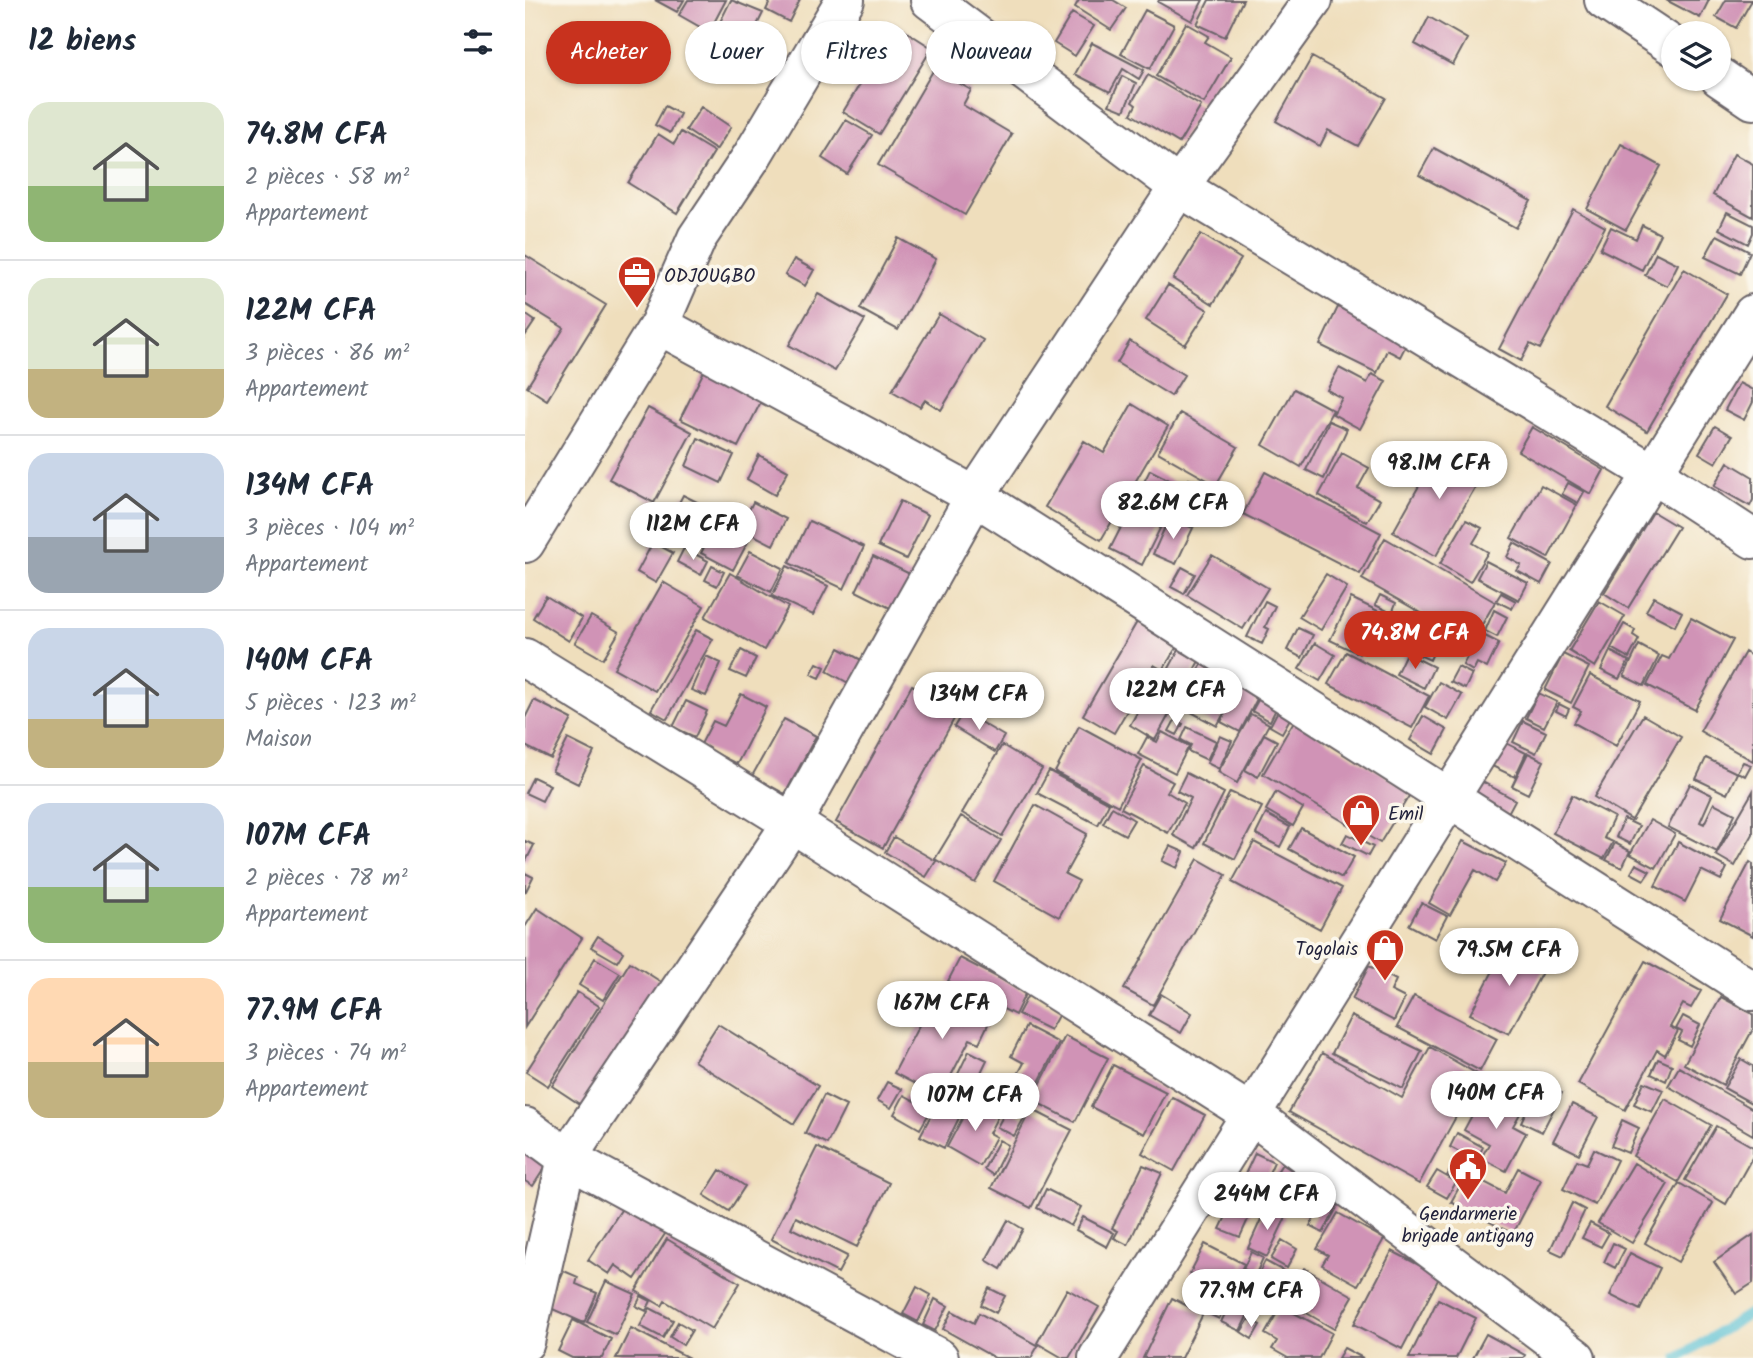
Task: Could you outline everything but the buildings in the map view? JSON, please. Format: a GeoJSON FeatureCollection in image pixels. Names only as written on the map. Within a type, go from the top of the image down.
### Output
{"type":"FeatureCollection","features":[{"type":"Feature","properties":{"kind":"street"},"geometry":{"type":"LineString","coordinates":[[525,543],[659,325],[697,238],[752,156],[845,0]]}},
{"type":"Feature","properties":{"kind":"street"},"geometry":{"type":"LineString","coordinates":[[930,0],[1179,187],[1652,473],[1753,539]]}},
{"type":"Feature","properties":{"kind":"street"},"geometry":{"type":"LineString","coordinates":[[525,1342],[567,1158],[792,822],[975,496],[1179,187],[1313,0]]}},
{"type":"Feature","properties":{"kind":"street"},"geometry":{"type":"LineString","coordinates":[[1604,0],[1661,38]]}},
{"type":"Feature","properties":{"kind":"street"},"geometry":{"type":"LineString","coordinates":[[1731,84],[1753,100]]}},
{"type":"Feature","properties":{"kind":"street"},"geometry":{"type":"LineString","coordinates":[[1098,1358],[1753,314]]}},
{"type":"Feature","properties":{"kind":"street"},"geometry":{"type":"LineString","coordinates":[[659,325],[975,496],[1753,991]]}},
{"type":"Feature","properties":{"kind":"street"},"geometry":{"type":"LineString","coordinates":[[525,658],[792,822],[1251,1114],[1576,1358]]}},
{"type":"Feature","properties":{"kind":"street"},"geometry":{"type":"LineString","coordinates":[[525,1127],[567,1158],[939,1358]]}},
{"type":"Feature","properties":{"kind":"waterway"},"geometry":{"type":"LineString","coordinates":[[1678,1358],[1753,1311]]}},
{"type":"Feature","properties":{"kind":"place","name":"ODJOUGBO"},"geometry":{"type":"Point","coordinates":[637,309]}},
{"type":"Feature","properties":{"kind":"place","name":"Emil"},"geometry":{"type":"Point","coordinates":[1361,847]}},
{"type":"Feature","properties":{"kind":"place","name":"Togolais"},"geometry":{"type":"Point","coordinates":[1385,982]}},
{"type":"Feature","properties":{"kind":"place","name":"Gendarmerie brigade antigang"},"geometry":{"type":"Point","coordinates":[1468,1201]}}]}
